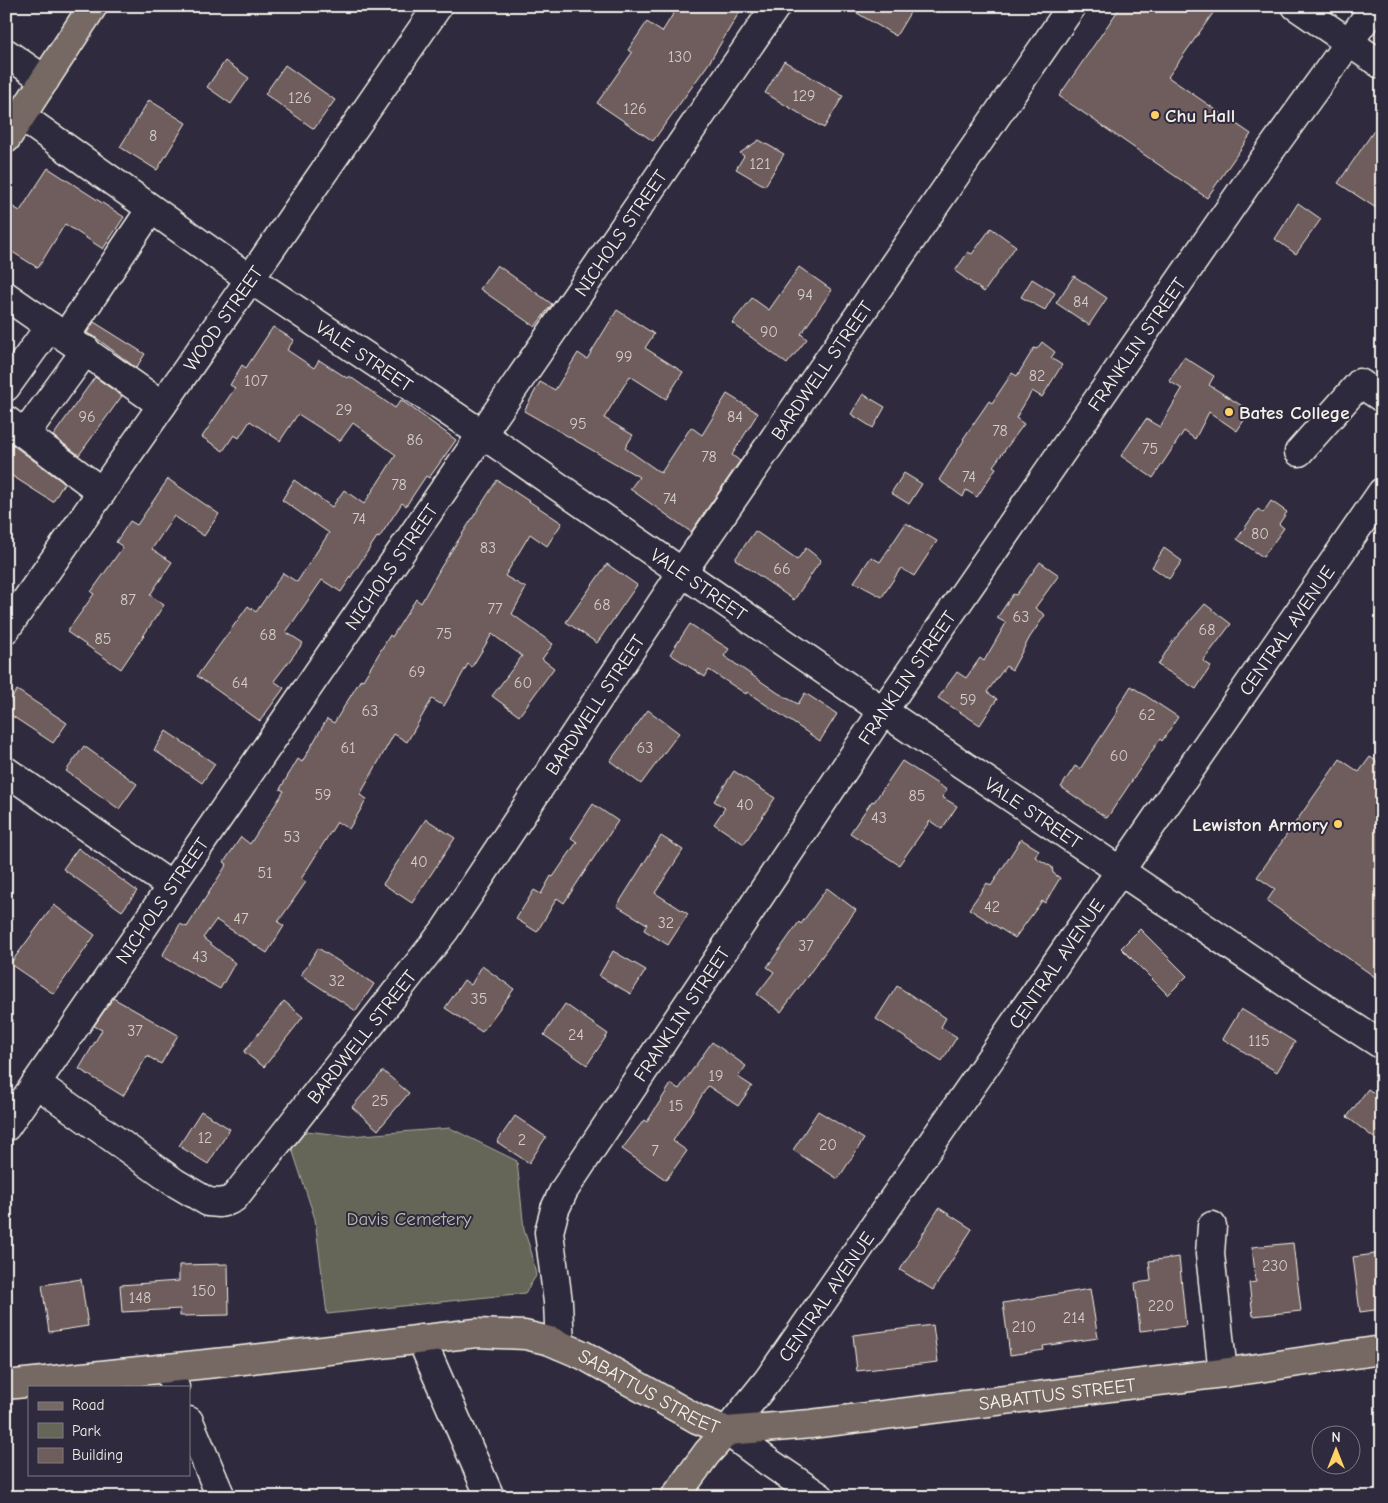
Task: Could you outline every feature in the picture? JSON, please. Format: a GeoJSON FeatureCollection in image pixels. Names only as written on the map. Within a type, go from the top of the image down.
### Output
{"type":"FeatureCollection","features":[{"type":"Feature","properties":{"kind":"main road"},"geometry":{"type":"LineString","coordinates":[[6,139],[93,6]]}},
{"type":"Feature","properties":{"kind":"main road","name":"SABATTUS STREET"},"geometry":{"type":"LineString","coordinates":[[6,1385],[171,1378],[421,1339],[486,1333],[525,1335],[560,1345],[583,1355],[697,1419],[727,1431],[811,1424],[1223,1373],[1382,1350]]}},
{"type":"Feature","properties":{"kind":"main road"},"geometry":{"type":"LineString","coordinates":[[675,1497],[727,1431]]}},
{"type":"Feature","properties":{"kind":"street","name":"WOOD STREET"},"geometry":{"type":"LineString","coordinates":[[6,629],[438,6]]}},
{"type":"Feature","properties":{"kind":"street","name":"NICHOLS STREET"},"geometry":{"type":"LineString","coordinates":[[6,1127],[776,6]]}},
{"type":"Feature","properties":{"kind":"street","name":"BARDWELL STREET"},"geometry":{"type":"LineString","coordinates":[[36,1083],[174,1182],[208,1202],[220,1203],[234,1198],[445,930],[683,571],[1072,6]]}},
{"type":"Feature","properties":{"kind":"street"},"geometry":{"type":"LineString","coordinates":[[1296,6],[1382,65]]}},
{"type":"Feature","properties":{"kind":"street","name":"FRANKLIN STREET"},"geometry":{"type":"LineString","coordinates":[[560,1345],[557,1293],[549,1232],[555,1209],[564,1190],[883,711],[1257,170],[1375,6]]}},
{"type":"Feature","properties":{"kind":"street"},"geometry":{"type":"LineString","coordinates":[[6,52],[45,80]]}},
{"type":"Feature","properties":{"kind":"street","name":"VALE STREET"},"geometry":{"type":"LineString","coordinates":[[21,116],[250,279],[683,571],[883,711],[1307,997],[1382,1045]]}},
{"type":"Feature","properties":{"kind":"street"},"geometry":{"type":"LineString","coordinates":[[102,492],[16,427],[67,338],[151,209]]}},
{"type":"Feature","properties":{"kind":"street"},"geometry":{"type":"LineString","coordinates":[[6,296],[162,405]]}},
{"type":"Feature","properties":{"kind":"street"},"geometry":{"type":"LineString","coordinates":[[6,388],[67,338]]}},
{"type":"Feature","properties":{"kind":"street"},"geometry":{"type":"LineString","coordinates":[[1299,452],[1360,384],[1382,398]]}},
{"type":"Feature","properties":{"kind":"street","name":"CENTRAL AVENUE"},"geometry":{"type":"LineString","coordinates":[[727,1431],[768,1380],[1382,492]]}},
{"type":"Feature","properties":{"kind":"street"},"geometry":{"type":"LineString","coordinates":[[6,771],[171,886]]}},
{"type":"Feature","properties":{"kind":"street"},"geometry":{"type":"LineString","coordinates":[[1212,1226],[1210,1254],[1223,1373]]}},
{"type":"Feature","properties":{"kind":"street"},"geometry":{"type":"LineString","coordinates":[[421,1339],[490,1497]]}},
{"type":"Feature","properties":{"kind":"street"},"geometry":{"type":"LineString","coordinates":[[190,1423],[221,1497]]}},
{"type":"Feature","properties":{"kind":"street"},"geometry":{"type":"LineString","coordinates":[[727,1431],[820,1497]]}},
{"type":"Feature","properties":{"kind":"green space","name":"Davis Cemetery"},"geometry":{"type":"Polygon","coordinates":[[[450,1128],[517,1161],[524,1230],[532,1254],[536,1276],[525,1293],[327,1314],[315,1219],[292,1149],[306,1131],[350,1136],[450,1128]]]}},
{"type":"Feature","properties":{"kind":"building"},"geometry":{"type":"Polygon","coordinates":[[[678,6],[743,6],[709,63],[653,141],[597,103],[632,53],[628,50],[647,22],[662,32],[678,6]]]}},
{"type":"Feature","properties":{"kind":"building"},"geometry":{"type":"Polygon","coordinates":[[[845,6],[914,6],[896,36],[845,6]]]}},
{"type":"Feature","properties":{"kind":"building","name":"Chu Hall"},"geometry":{"type":"Polygon","coordinates":[[[1121,6],[1218,6],[1168,77],[1251,134],[1207,198],[1059,96],[1121,6]]]}},
{"type":"Feature","properties":{"kind":"building"},"geometry":{"type":"Polygon","coordinates":[[[225,61],[249,78],[231,104],[207,87],[225,61]]]}},
{"type":"Feature","properties":{"kind":"building"},"geometry":{"type":"Polygon","coordinates":[[[784,61],[843,96],[824,128],[765,93],[784,61]]]}},
{"type":"Feature","properties":{"kind":"building"},"geometry":{"type":"Polygon","coordinates":[[[285,65],[335,100],[314,129],[265,94],[285,65]]]}},
{"type":"Feature","properties":{"kind":"building"},"geometry":{"type":"Polygon","coordinates":[[[149,100],[186,123],[157,170],[120,147],[149,100]]]}},
{"type":"Feature","properties":{"kind":"building"},"geometry":{"type":"Polygon","coordinates":[[[1382,119],[1382,212],[1338,183],[1382,119]]]}},
{"type":"Feature","properties":{"kind":"building"},"geometry":{"type":"Polygon","coordinates":[[[759,140],[784,154],[765,186],[736,169],[744,156],[740,153],[759,140]]]}},
{"type":"Feature","properties":{"kind":"building"},"geometry":{"type":"Polygon","coordinates":[[[48,168],[124,217],[103,249],[65,224],[38,268],[6,248],[6,203],[20,211],[48,168]]]}},
{"type":"Feature","properties":{"kind":"building"},"geometry":{"type":"Polygon","coordinates":[[[1298,203],[1321,219],[1296,254],[1275,239],[1298,203]]]}},
{"type":"Feature","properties":{"kind":"building"},"geometry":{"type":"Polygon","coordinates":[[[991,228],[1016,246],[984,292],[955,271],[968,252],[972,254],[991,228]]]}},
{"type":"Feature","properties":{"kind":"building"},"geometry":{"type":"Polygon","coordinates":[[[497,265],[552,304],[535,327],[480,289],[497,265]]]}},
{"type":"Feature","properties":{"kind":"building"},"geometry":{"type":"Polygon","coordinates":[[[799,267],[832,290],[801,334],[807,339],[787,364],[732,323],[752,298],[769,310],[799,267]]]}},
{"type":"Feature","properties":{"kind":"building"},"geometry":{"type":"Polygon","coordinates":[[[1074,276],[1107,298],[1089,325],[1056,303],[1074,276]]]}},
{"type":"Feature","properties":{"kind":"building"},"geometry":{"type":"Polygon","coordinates":[[[1032,279],[1055,293],[1045,310],[1021,297],[1032,279]]]}},
{"type":"Feature","properties":{"kind":"building"},"geometry":{"type":"Polygon","coordinates":[[[617,310],[654,334],[645,348],[683,372],[666,399],[630,376],[604,418],[633,435],[625,448],[661,473],[691,427],[702,435],[727,394],[758,413],[732,455],[740,461],[691,532],[630,489],[639,477],[524,411],[540,382],[555,390],[578,353],[587,359],[617,310]]]}},
{"type":"Feature","properties":{"kind":"building"},"geometry":{"type":"Polygon","coordinates":[[[94,322],[145,354],[136,368],[87,333],[94,322]]]}},
{"type":"Feature","properties":{"kind":"building"},"geometry":{"type":"Polygon","coordinates":[[[273,327],[294,340],[287,350],[314,368],[319,360],[347,378],[349,376],[395,408],[401,400],[456,440],[429,478],[426,476],[406,506],[402,503],[341,592],[322,580],[286,632],[303,643],[274,681],[284,688],[260,721],[197,676],[248,606],[256,612],[283,573],[297,582],[329,533],[282,500],[294,480],[332,507],[344,490],[364,504],[396,455],[353,423],[340,441],[298,414],[280,441],[250,421],[239,438],[234,435],[223,451],[202,437],[235,388],[230,385],[242,365],[246,368],[273,327]]]}},
{"type":"Feature","properties":{"kind":"building"},"geometry":{"type":"Polygon","coordinates":[[[1042,342],[1055,352],[1051,358],[1062,365],[1042,397],[1032,391],[1016,418],[1024,424],[993,466],[996,468],[977,497],[966,490],[963,497],[939,480],[963,439],[989,401],[992,403],[1012,373],[1017,376],[1034,348],[1037,349],[1042,342]]]}},
{"type":"Feature","properties":{"kind":"building"},"geometry":{"type":"Polygon","coordinates":[[[1184,357],[1214,376],[1209,385],[1250,411],[1237,431],[1209,412],[1195,439],[1184,431],[1153,478],[1121,456],[1146,419],[1160,427],[1182,389],[1169,381],[1184,357]]]}},
{"type":"Feature","properties":{"kind":"building"},"geometry":{"type":"Polygon","coordinates":[[[95,377],[122,396],[79,455],[53,436],[95,377]]]}},
{"type":"Feature","properties":{"kind":"building"},"geometry":{"type":"Polygon","coordinates":[[[863,394],[885,407],[873,428],[851,414],[863,394]]]}},
{"type":"Feature","properties":{"kind":"building"},"geometry":{"type":"Polygon","coordinates":[[[6,440],[64,483],[53,502],[6,472],[6,440]]]}},
{"type":"Feature","properties":{"kind":"building"},"geometry":{"type":"Polygon","coordinates":[[[904,473],[922,484],[909,504],[891,493],[904,473]]]}},
{"type":"Feature","properties":{"kind":"building"},"geometry":{"type":"Polygon","coordinates":[[[168,479],[219,514],[204,536],[174,516],[152,549],[172,562],[150,595],[164,605],[121,669],[67,632],[94,594],[91,592],[123,547],[116,542],[130,521],[137,525],[168,479]]]}},
{"type":"Feature","properties":{"kind":"building"},"geometry":{"type":"Polygon","coordinates":[[[497,480],[562,523],[547,546],[530,534],[505,576],[526,588],[512,614],[553,644],[542,659],[554,668],[519,716],[492,696],[522,656],[492,634],[472,667],[468,664],[444,706],[432,699],[407,742],[394,734],[360,795],[367,799],[349,829],[337,822],[301,879],[306,882],[278,922],[284,926],[267,953],[216,920],[203,938],[235,963],[220,989],[162,956],[180,924],[187,927],[227,864],[224,862],[241,837],[250,844],[284,791],[280,789],[298,759],[302,762],[327,719],[334,723],[390,635],[392,637],[416,599],[421,603],[441,567],[497,480]]]}},
{"type":"Feature","properties":{"kind":"building"},"geometry":{"type":"Polygon","coordinates":[[[1271,501],[1287,512],[1279,524],[1284,528],[1263,557],[1237,539],[1258,509],[1263,513],[1271,501]]]}},
{"type":"Feature","properties":{"kind":"building"},"geometry":{"type":"Polygon","coordinates":[[[906,523],[937,541],[914,576],[901,568],[882,597],[854,582],[871,557],[880,562],[906,523]]]}},
{"type":"Feature","properties":{"kind":"building"},"geometry":{"type":"Polygon","coordinates":[[[755,531],[797,560],[806,548],[821,560],[794,600],[735,559],[755,531]]]}},
{"type":"Feature","properties":{"kind":"building"},"geometry":{"type":"Polygon","coordinates":[[[1164,548],[1182,561],[1169,579],[1152,567],[1164,548]]]}},
{"type":"Feature","properties":{"kind":"building"},"geometry":{"type":"Polygon","coordinates":[[[1040,562],[1059,575],[1035,608],[1045,615],[1030,637],[1012,670],[1006,666],[987,692],[997,699],[980,725],[938,698],[957,672],[966,678],[980,658],[984,661],[1006,623],[997,618],[1013,594],[1016,595],[1040,562]]]}},
{"type":"Feature","properties":{"kind":"building"},"geometry":{"type":"Polygon","coordinates":[[[607,564],[637,585],[597,643],[566,622],[607,564]]]}},
{"type":"Feature","properties":{"kind":"building"},"geometry":{"type":"Polygon","coordinates":[[[1205,604],[1231,624],[1203,661],[1211,666],[1196,689],[1158,665],[1172,642],[1205,604]]]}},
{"type":"Feature","properties":{"kind":"building"},"geometry":{"type":"Polygon","coordinates":[[[690,624],[729,649],[724,656],[778,693],[798,704],[805,693],[837,714],[820,741],[747,692],[746,694],[709,670],[705,677],[670,654],[690,624]]]}},
{"type":"Feature","properties":{"kind":"building"},"geometry":{"type":"Polygon","coordinates":[[[1131,686],[1178,717],[1162,741],[1160,739],[1107,818],[1061,787],[1075,766],[1080,769],[1118,711],[1116,710],[1131,686]]]}},
{"type":"Feature","properties":{"kind":"building"},"geometry":{"type":"Polygon","coordinates":[[[17,690],[67,723],[53,743],[6,712],[6,706],[17,690]]]}},
{"type":"Feature","properties":{"kind":"building"},"geometry":{"type":"Polygon","coordinates":[[[648,710],[679,733],[641,784],[610,761],[648,710]]]}},
{"type":"Feature","properties":{"kind":"building"},"geometry":{"type":"Polygon","coordinates":[[[166,731],[215,764],[202,783],[154,750],[166,731]]]}},
{"type":"Feature","properties":{"kind":"building"},"geometry":{"type":"Polygon","coordinates":[[[84,746],[137,784],[119,809],[66,771],[84,746]]]}},
{"type":"Feature","properties":{"kind":"building","name":"Lewiston Armory"},"geometry":{"type":"Polygon","coordinates":[[[1370,757],[1382,765],[1382,982],[1267,901],[1275,889],[1257,877],[1340,759],[1359,772],[1370,757]]]}},
{"type":"Feature","properties":{"kind":"building"},"geometry":{"type":"Polygon","coordinates":[[[902,761],[947,790],[942,797],[957,806],[942,829],[930,821],[899,865],[850,833],[902,761]]]}},
{"type":"Feature","properties":{"kind":"building"},"geometry":{"type":"Polygon","coordinates":[[[734,771],[775,798],[744,844],[714,824],[725,808],[714,801],[734,771]]]}},
{"type":"Feature","properties":{"kind":"building"},"geometry":{"type":"Polygon","coordinates":[[[593,804],[618,821],[564,903],[557,898],[537,932],[516,919],[534,890],[541,894],[551,876],[553,877],[577,842],[571,838],[593,804]]]}},
{"type":"Feature","properties":{"kind":"building"},"geometry":{"type":"Polygon","coordinates":[[[426,819],[455,838],[412,903],[383,884],[426,819]]]}},
{"type":"Feature","properties":{"kind":"building"},"geometry":{"type":"Polygon","coordinates":[[[661,836],[683,850],[655,893],[688,914],[668,945],[644,930],[647,924],[617,906],[661,836]]]}},
{"type":"Feature","properties":{"kind":"building"},"geometry":{"type":"Polygon","coordinates":[[[1021,839],[1039,850],[1035,857],[1052,867],[1053,873],[1060,878],[1045,903],[1042,901],[1015,938],[969,909],[987,883],[991,886],[1021,839]]]}},
{"type":"Feature","properties":{"kind":"building"},"geometry":{"type":"Polygon","coordinates":[[[78,848],[137,891],[122,911],[63,869],[78,848]]]}},
{"type":"Feature","properties":{"kind":"building"},"geometry":{"type":"Polygon","coordinates":[[[827,888],[856,910],[781,1012],[757,994],[774,972],[767,967],[799,922],[801,924],[827,888]]]}},
{"type":"Feature","properties":{"kind":"building"},"geometry":{"type":"Polygon","coordinates":[[[54,905],[95,935],[54,994],[10,964],[54,905]]]}},
{"type":"Feature","properties":{"kind":"building"},"geometry":{"type":"Polygon","coordinates":[[[1140,929],[1187,976],[1168,995],[1121,948],[1140,929]]]}},
{"type":"Feature","properties":{"kind":"building"},"geometry":{"type":"Polygon","coordinates":[[[318,948],[374,984],[356,1011],[301,975],[318,948]]]}},
{"type":"Feature","properties":{"kind":"building"},"geometry":{"type":"Polygon","coordinates":[[[613,951],[646,970],[631,994],[599,976],[613,951]]]}},
{"type":"Feature","properties":{"kind":"building"},"geometry":{"type":"Polygon","coordinates":[[[482,966],[514,989],[482,1032],[445,1008],[464,980],[471,985],[482,966]]]}},
{"type":"Feature","properties":{"kind":"building"},"geometry":{"type":"Polygon","coordinates":[[[897,986],[946,1018],[941,1027],[957,1037],[942,1061],[876,1019],[897,986]]]}},
{"type":"Feature","properties":{"kind":"building"},"geometry":{"type":"Polygon","coordinates":[[[113,998],[178,1035],[161,1064],[147,1056],[123,1096],[79,1069],[102,1030],[94,1026],[113,998]]]}},
{"type":"Feature","properties":{"kind":"building"},"geometry":{"type":"Polygon","coordinates":[[[284,1001],[303,1017],[264,1067],[244,1052],[284,1001]]]}},
{"type":"Feature","properties":{"kind":"building"},"geometry":{"type":"Polygon","coordinates":[[[565,1004],[608,1034],[587,1065],[544,1035],[565,1004]]]}},
{"type":"Feature","properties":{"kind":"building"},"geometry":{"type":"Polygon","coordinates":[[[1241,1009],[1295,1042],[1277,1072],[1223,1039],[1241,1009]]]}},
{"type":"Feature","properties":{"kind":"building"},"geometry":{"type":"Polygon","coordinates":[[[712,1042],[746,1066],[738,1077],[752,1086],[738,1106],[708,1086],[673,1141],[687,1151],[666,1180],[622,1149],[644,1120],[647,1122],[671,1084],[679,1089],[712,1042]]]}},
{"type":"Feature","properties":{"kind":"building"},"geometry":{"type":"Polygon","coordinates":[[[383,1071],[409,1093],[378,1130],[352,1107],[383,1071]]]}},
{"type":"Feature","properties":{"kind":"building"},"geometry":{"type":"Polygon","coordinates":[[[1368,1089],[1382,1099],[1382,1144],[1347,1117],[1368,1089]]]}},
{"type":"Feature","properties":{"kind":"building"},"geometry":{"type":"Polygon","coordinates":[[[201,1111],[230,1129],[208,1164],[179,1146],[201,1111]]]}},
{"type":"Feature","properties":{"kind":"building"},"geometry":{"type":"Polygon","coordinates":[[[818,1111],[864,1139],[838,1179],[793,1150],[818,1111]]]}},
{"type":"Feature","properties":{"kind":"building"},"geometry":{"type":"Polygon","coordinates":[[[515,1116],[546,1137],[529,1163],[497,1142],[515,1116]]]}},
{"type":"Feature","properties":{"kind":"building"},"geometry":{"type":"Polygon","coordinates":[[[939,1208],[972,1229],[933,1290],[900,1270],[939,1208]]]}},
{"type":"Feature","properties":{"kind":"building"},"geometry":{"type":"Polygon","coordinates":[[[1293,1243],[1301,1311],[1253,1316],[1249,1283],[1256,1282],[1252,1247],[1293,1243]]]}},
{"type":"Feature","properties":{"kind":"building"},"geometry":{"type":"Polygon","coordinates":[[[1382,1253],[1382,1309],[1360,1312],[1353,1257],[1382,1253]]]}},
{"type":"Feature","properties":{"kind":"building"},"geometry":{"type":"Polygon","coordinates":[[[1179,1257],[1186,1326],[1140,1331],[1135,1283],[1151,1281],[1149,1261],[1179,1257]]]}},
{"type":"Feature","properties":{"kind":"building"},"geometry":{"type":"Polygon","coordinates":[[[228,1264],[229,1315],[180,1316],[180,1309],[122,1312],[120,1285],[179,1281],[179,1265],[228,1264]]]}},
{"type":"Feature","properties":{"kind":"building"},"geometry":{"type":"Polygon","coordinates":[[[81,1279],[88,1326],[49,1332],[42,1285],[81,1279]]]}},
{"type":"Feature","properties":{"kind":"building"},"geometry":{"type":"Polygon","coordinates":[[[1090,1289],[1098,1338],[1043,1346],[1044,1350],[1010,1355],[1003,1303],[1090,1289]]]}},
{"type":"Feature","properties":{"kind":"building"},"geometry":{"type":"Polygon","coordinates":[[[933,1325],[938,1362],[857,1371],[853,1335],[933,1325]]]}},
{"type":"Feature","properties":{"kind":"place","name":"Chu Hall"},"geometry":{"type":"Point","coordinates":[1155,115]}},
{"type":"Feature","properties":{"kind":"place","name":"Bates College"},"geometry":{"type":"Point","coordinates":[1229,412]}},
{"type":"Feature","properties":{"kind":"place","name":"Lewiston Armory"},"geometry":{"type":"Point","coordinates":[1338,824]}}]}
